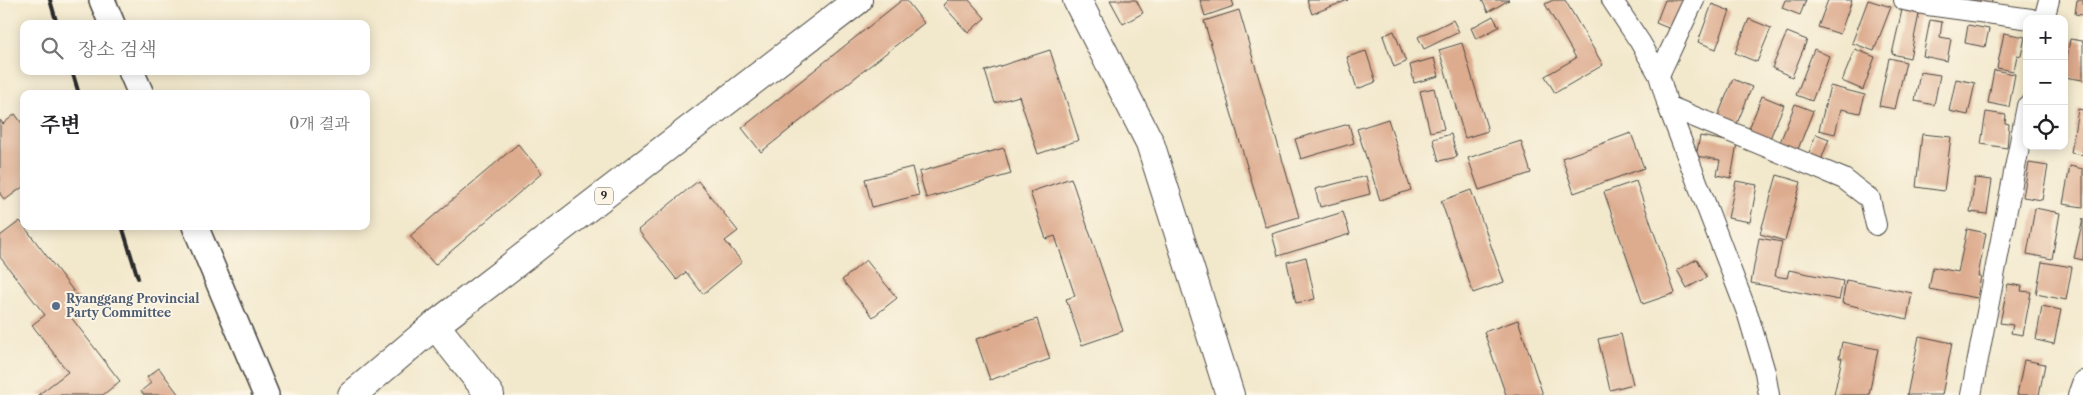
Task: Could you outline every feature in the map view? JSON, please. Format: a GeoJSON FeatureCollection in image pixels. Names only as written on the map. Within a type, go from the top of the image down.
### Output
{"type":"FeatureCollection","features":[{"type":"Feature","properties":{"kind":"main road","name":"9"},"geometry":{"type":"LineString","coordinates":[[352,395],[435,325],[858,0]]}},
{"type":"Feature","properties":{"kind":"main road"},"geometry":{"type":"LineString","coordinates":[[1077,0],[1150,143],[1230,395]]}},
{"type":"Feature","properties":{"kind":"main road"},"geometry":{"type":"LineString","coordinates":[[435,325],[490,395]]}},
{"type":"Feature","properties":{"kind":"street"},"geometry":{"type":"LineString","coordinates":[[102,0],[110,20]]}},
{"type":"Feature","properties":{"kind":"street"},"geometry":{"type":"LineString","coordinates":[[1612,0],[1659,75],[1668,106],[1748,316],[1765,372],[1769,395]]}},
{"type":"Feature","properties":{"kind":"street"},"geometry":{"type":"LineString","coordinates":[[1659,75],[1694,0]]}},
{"type":"Feature","properties":{"kind":"street"},"geometry":{"type":"LineString","coordinates":[[1904,0],[2023,18]]}},
{"type":"Feature","properties":{"kind":"street"},"geometry":{"type":"LineString","coordinates":[[2045,15],[2049,0]]}},
{"type":"Feature","properties":{"kind":"street"},"geometry":{"type":"LineString","coordinates":[[133,75],[139,90]]}},
{"type":"Feature","properties":{"kind":"street"},"geometry":{"type":"LineString","coordinates":[[1668,106],[1844,180],[1870,199],[1876,225]]}},
{"type":"Feature","properties":{"kind":"street"},"geometry":{"type":"LineString","coordinates":[[1971,395],[2023,126]]}},
{"type":"Feature","properties":{"kind":"street"},"geometry":{"type":"LineString","coordinates":[[198,230],[266,395]]}},
{"type":"Feature","properties":{"kind":"street"},"geometry":{"type":"LineString","coordinates":[[1976,374],[1984,395]]}},
{"type":"Feature","properties":{"kind":"street"},"geometry":{"type":"LineString","coordinates":[[2078,395],[2083,381]]}},
{"type":"Feature","properties":{"kind":"building"},"geometry":{"type":"Polygon","coordinates":[[[902,0],[906,0],[924,23],[761,152],[742,128],[902,0]]]}},
{"type":"Feature","properties":{"kind":"building"},"geometry":{"type":"Polygon","coordinates":[[[948,0],[969,0],[985,18],[968,33],[943,5],[948,0]]]}},
{"type":"Feature","properties":{"kind":"building"},"geometry":{"type":"Polygon","coordinates":[[[1110,0],[1136,0],[1143,13],[1123,24],[1110,0]]]}},
{"type":"Feature","properties":{"kind":"building"},"geometry":{"type":"Polygon","coordinates":[[[1200,0],[1232,0],[1234,6],[1205,16],[1200,0]]]}},
{"type":"Feature","properties":{"kind":"building"},"geometry":{"type":"Polygon","coordinates":[[[1307,0],[1348,0],[1312,14],[1307,0]]]}},
{"type":"Feature","properties":{"kind":"building"},"geometry":{"type":"Polygon","coordinates":[[[1482,0],[1509,0],[1488,12],[1482,0]]]}},
{"type":"Feature","properties":{"kind":"building"},"geometry":{"type":"Polygon","coordinates":[[[1553,0],[1565,0],[1603,65],[1555,93],[1545,76],[1576,58],[1545,4],[1553,0]]]}},
{"type":"Feature","properties":{"kind":"building"},"geometry":{"type":"Polygon","coordinates":[[[1665,0],[1685,0],[1673,30],[1656,23],[1665,0]]]}},
{"type":"Feature","properties":{"kind":"building"},"geometry":{"type":"Polygon","coordinates":[[[1785,0],[1806,0],[1800,15],[1782,8],[1785,0]]]}},
{"type":"Feature","properties":{"kind":"building"},"geometry":{"type":"Polygon","coordinates":[[[1828,0],[1852,0],[1840,34],[1818,27],[1828,0]]]}},
{"type":"Feature","properties":{"kind":"building"},"geometry":{"type":"Polygon","coordinates":[[[1868,0],[1891,7],[1874,51],[1852,43],[1868,0]]]}},
{"type":"Feature","properties":{"kind":"building"},"geometry":{"type":"Polygon","coordinates":[[[1970,0],[1992,0],[1991,8],[1970,4],[1970,0]]]}},
{"type":"Feature","properties":{"kind":"building"},"geometry":{"type":"Polygon","coordinates":[[[2077,0],[2083,0],[2083,15],[2075,14],[2077,0]]]}},
{"type":"Feature","properties":{"kind":"building"},"geometry":{"type":"Polygon","coordinates":[[[1712,4],[1730,11],[1716,49],[1698,42],[1712,4]]]}},
{"type":"Feature","properties":{"kind":"building"},"geometry":{"type":"Polygon","coordinates":[[[1239,10],[1299,217],[1265,227],[1204,21],[1239,10]]]}},
{"type":"Feature","properties":{"kind":"building"},"geometry":{"type":"Polygon","coordinates":[[[1902,10],[1919,14],[1910,58],[1892,54],[1902,10]]]}},
{"type":"Feature","properties":{"kind":"building"},"geometry":{"type":"Polygon","coordinates":[[[1493,16],[1499,27],[1476,39],[1471,28],[1493,16]]]}},
{"type":"Feature","properties":{"kind":"building"},"geometry":{"type":"Polygon","coordinates":[[[1749,19],[1771,28],[1757,62],[1735,53],[1749,19]]]}},
{"type":"Feature","properties":{"kind":"building"},"geometry":{"type":"Polygon","coordinates":[[[1453,20],[1459,32],[1424,49],[1418,37],[1453,20]]]}},
{"type":"Feature","properties":{"kind":"building"},"geometry":{"type":"Polygon","coordinates":[[[1930,20],[1942,22],[1940,37],[1951,39],[1947,61],[1923,56],[1930,20]]]}},
{"type":"Feature","properties":{"kind":"building"},"geometry":{"type":"Polygon","coordinates":[[[1968,25],[1989,29],[1985,47],[1965,43],[1968,25]]]}},
{"type":"Feature","properties":{"kind":"building"},"geometry":{"type":"Polygon","coordinates":[[[1394,31],[1406,62],[1394,67],[1383,36],[1394,31]]]}},
{"type":"Feature","properties":{"kind":"building"},"geometry":{"type":"Polygon","coordinates":[[[1787,32],[1807,40],[1792,77],[1772,68],[1787,32]]]}},
{"type":"Feature","properties":{"kind":"building"},"geometry":{"type":"Polygon","coordinates":[[[2004,33],[2023,37],[2021,56],[2017,55],[2014,71],[1997,68],[2004,33]]]}},
{"type":"Feature","properties":{"kind":"building"},"geometry":{"type":"Polygon","coordinates":[[[2070,39],[2083,41],[2083,80],[2068,78],[2070,39]]]}},
{"type":"Feature","properties":{"kind":"building"},"geometry":{"type":"Polygon","coordinates":[[[1462,43],[1488,131],[1465,138],[1439,50],[1462,43]]]}},
{"type":"Feature","properties":{"kind":"building"},"geometry":{"type":"Polygon","coordinates":[[[1814,49],[1829,56],[1812,101],[1796,95],[1814,49]]]}},
{"type":"Feature","properties":{"kind":"building"},"geometry":{"type":"Polygon","coordinates":[[[1855,49],[1875,57],[1863,90],[1842,81],[1855,49]]]}},
{"type":"Feature","properties":{"kind":"building"},"geometry":{"type":"Polygon","coordinates":[[[1050,50],[1079,140],[1038,154],[1019,96],[995,103],[985,71],[1050,50]]]}},
{"type":"Feature","properties":{"kind":"building"},"geometry":{"type":"Polygon","coordinates":[[[1366,51],[1376,82],[1357,89],[1347,57],[1366,51]]]}},
{"type":"Feature","properties":{"kind":"building"},"geometry":{"type":"Polygon","coordinates":[[[1434,58],[1439,76],[1414,83],[1410,65],[1434,58]]]}},
{"type":"Feature","properties":{"kind":"building"},"geometry":{"type":"Polygon","coordinates":[[[1889,58],[1906,62],[1895,109],[1879,106],[1889,58]]]}},
{"type":"Feature","properties":{"kind":"building"},"geometry":{"type":"Polygon","coordinates":[[[1994,70],[2015,74],[2009,107],[1988,103],[1994,70]]]}},
{"type":"Feature","properties":{"kind":"building"},"geometry":{"type":"Polygon","coordinates":[[[1920,72],[1940,75],[1934,105],[1915,101],[1920,72]]]}},
{"type":"Feature","properties":{"kind":"building"},"geometry":{"type":"Polygon","coordinates":[[[1733,79],[1752,87],[1736,126],[1717,118],[1733,79]]]}},
{"type":"Feature","properties":{"kind":"building"},"geometry":{"type":"Polygon","coordinates":[[[1956,79],[1975,83],[1968,115],[1949,111],[1956,79]]]}},
{"type":"Feature","properties":{"kind":"building"},"geometry":{"type":"Polygon","coordinates":[[[1830,86],[1865,95],[1860,113],[1841,109],[1835,134],[1819,130],[1830,86]]]}},
{"type":"Feature","properties":{"kind":"building"},"geometry":{"type":"Polygon","coordinates":[[[1434,88],[1444,129],[1430,132],[1420,91],[1434,88]]]}},
{"type":"Feature","properties":{"kind":"building"},"geometry":{"type":"Polygon","coordinates":[[[1762,96],[1784,105],[1768,143],[1747,134],[1762,96]]]}},
{"type":"Feature","properties":{"kind":"building"},"geometry":{"type":"Polygon","coordinates":[[[1795,104],[1813,111],[1797,152],[1779,145],[1795,104]]]}},
{"type":"Feature","properties":{"kind":"building"},"geometry":{"type":"Polygon","coordinates":[[[2078,109],[2083,110],[2083,155],[2071,153],[2078,109]]]}},
{"type":"Feature","properties":{"kind":"building"},"geometry":{"type":"Polygon","coordinates":[[[1986,112],[2006,115],[2005,123],[2009,124],[2007,148],[1981,144],[1986,112]]]}},
{"type":"Feature","properties":{"kind":"building"},"geometry":{"type":"Polygon","coordinates":[[[15,114],[20,121],[20,189],[5,200],[0,194],[0,120],[3,124],[15,114]]]}},
{"type":"Feature","properties":{"kind":"building"},"geometry":{"type":"Polygon","coordinates":[[[1388,119],[1411,190],[1380,200],[1357,129],[1388,119]]]}},
{"type":"Feature","properties":{"kind":"building"},"geometry":{"type":"Polygon","coordinates":[[[1349,124],[1354,143],[1301,159],[1295,139],[1349,124]]]}},
{"type":"Feature","properties":{"kind":"building"},"geometry":{"type":"Polygon","coordinates":[[[1631,133],[1644,168],[1574,193],[1562,158],[1631,133]]]}},
{"type":"Feature","properties":{"kind":"building"},"geometry":{"type":"Polygon","coordinates":[[[1451,134],[1457,157],[1439,161],[1433,139],[1451,134]]]}},
{"type":"Feature","properties":{"kind":"building"},"geometry":{"type":"Polygon","coordinates":[[[1816,134],[1829,139],[1820,163],[1807,158],[1816,134]]]}},
{"type":"Feature","properties":{"kind":"building"},"geometry":{"type":"Polygon","coordinates":[[[1922,134],[1951,137],[1944,191],[1916,187],[1922,134]]]}},
{"type":"Feature","properties":{"kind":"building"},"geometry":{"type":"Polygon","coordinates":[[[1700,136],[1737,143],[1731,178],[1717,175],[1720,160],[1696,156],[1700,136]]]}},
{"type":"Feature","properties":{"kind":"building"},"geometry":{"type":"Polygon","coordinates":[[[1521,141],[1531,173],[1479,190],[1468,158],[1521,141]]]}},
{"type":"Feature","properties":{"kind":"building"},"geometry":{"type":"Polygon","coordinates":[[[518,144],[542,173],[435,265],[410,236],[518,144]]]}},
{"type":"Feature","properties":{"kind":"building"},"geometry":{"type":"Polygon","coordinates":[[[1004,148],[1011,174],[926,198],[919,172],[1004,148]]]}},
{"type":"Feature","properties":{"kind":"building"},"geometry":{"type":"Polygon","coordinates":[[[2029,163],[2048,166],[2042,200],[2023,197],[2029,163]]]}},
{"type":"Feature","properties":{"kind":"building"},"geometry":{"type":"Polygon","coordinates":[[[2070,166],[2083,169],[2083,207],[2063,204],[2070,166]]]}},
{"type":"Feature","properties":{"kind":"building"},"geometry":{"type":"Polygon","coordinates":[[[912,167],[919,195],[872,207],[865,179],[912,167]]]}},
{"type":"Feature","properties":{"kind":"building"},"geometry":{"type":"Polygon","coordinates":[[[1777,175],[1801,182],[1785,241],[1760,234],[1777,175]]]}},
{"type":"Feature","properties":{"kind":"building"},"geometry":{"type":"Polygon","coordinates":[[[1366,176],[1370,194],[1320,207],[1315,189],[1366,176]]]}},
{"type":"Feature","properties":{"kind":"building"},"geometry":{"type":"Polygon","coordinates":[[[1071,178],[1123,331],[1082,345],[1066,299],[1075,296],[1055,236],[1046,239],[1030,192],[1071,178]]]}},
{"type":"Feature","properties":{"kind":"building"},"geometry":{"type":"Polygon","coordinates":[[[1975,178],[1992,180],[1987,214],[1970,212],[1975,178]]]}},
{"type":"Feature","properties":{"kind":"building"},"geometry":{"type":"Polygon","coordinates":[[[698,181],[738,231],[725,241],[742,262],[703,294],[686,272],[677,280],[638,230],[698,181]]]}},
{"type":"Feature","properties":{"kind":"building"},"geometry":{"type":"Polygon","coordinates":[[[1636,181],[1675,293],[1643,304],[1604,192],[1636,181]]]}},
{"type":"Feature","properties":{"kind":"building"},"geometry":{"type":"Polygon","coordinates":[[[1736,181],[1757,185],[1750,222],[1728,218],[1736,181]]]}},
{"type":"Feature","properties":{"kind":"building"},"geometry":{"type":"Polygon","coordinates":[[[1471,190],[1504,282],[1473,293],[1441,201],[1471,190]]]}},
{"type":"Feature","properties":{"kind":"building"},"geometry":{"type":"Polygon","coordinates":[[[2035,208],[2060,213],[2052,259],[2027,254],[2035,208]]]}},
{"type":"Feature","properties":{"kind":"building"},"geometry":{"type":"Polygon","coordinates":[[[1343,212],[1350,234],[1278,256],[1272,234],[1343,212]]]}},
{"type":"Feature","properties":{"kind":"building"},"geometry":{"type":"Polygon","coordinates":[[[2083,219],[2083,260],[2074,258],[2083,219]]]}},
{"type":"Feature","properties":{"kind":"building","name":"Ryanggang Provincial Party Committee"},"geometry":{"type":"Polygon","coordinates":[[[20,221],[20,230],[27,230],[81,301],[67,312],[120,381],[103,395],[38,395],[68,372],[32,325],[45,315],[0,257],[0,236],[20,221]]]}},
{"type":"Feature","properties":{"kind":"building"},"geometry":{"type":"Polygon","coordinates":[[[1967,229],[1986,233],[1978,276],[1981,276],[1977,298],[1929,289],[1933,267],[1958,272],[1967,229]]]}},
{"type":"Feature","properties":{"kind":"building"},"geometry":{"type":"Polygon","coordinates":[[[1759,238],[1782,242],[1775,276],[1787,278],[1789,270],[1843,281],[1839,300],[1751,283],[1759,238]]]}},
{"type":"Feature","properties":{"kind":"building"},"geometry":{"type":"Polygon","coordinates":[[[1306,257],[1315,299],[1296,303],[1287,262],[1306,257]]]}},
{"type":"Feature","properties":{"kind":"building"},"geometry":{"type":"Polygon","coordinates":[[[1697,259],[1707,277],[1687,288],[1677,270],[1697,259]]]}},
{"type":"Feature","properties":{"kind":"building"},"geometry":{"type":"Polygon","coordinates":[[[866,260],[897,298],[873,317],[842,280],[866,260]]]}},
{"type":"Feature","properties":{"kind":"building"},"geometry":{"type":"Polygon","coordinates":[[[2042,262],[2072,267],[2066,300],[2036,294],[2042,262]]]}},
{"type":"Feature","properties":{"kind":"building"},"geometry":{"type":"Polygon","coordinates":[[[1846,280],[1912,293],[1907,319],[1842,303],[1846,280]]]}},
{"type":"Feature","properties":{"kind":"building"},"geometry":{"type":"Polygon","coordinates":[[[2008,284],[2022,286],[2021,291],[2031,292],[2023,335],[2011,333],[2013,325],[2000,323],[2008,284]]]}},
{"type":"Feature","properties":{"kind":"building"},"geometry":{"type":"Polygon","coordinates":[[[2042,306],[2061,310],[2054,344],[2036,340],[2042,306]]]}},
{"type":"Feature","properties":{"kind":"building"},"geometry":{"type":"Polygon","coordinates":[[[1037,319],[1050,359],[990,380],[976,339],[1037,319]]]}},
{"type":"Feature","properties":{"kind":"building"},"geometry":{"type":"Polygon","coordinates":[[[1518,320],[1543,395],[1506,395],[1484,332],[1518,320]]]}},
{"type":"Feature","properties":{"kind":"building"},"geometry":{"type":"Polygon","coordinates":[[[1621,334],[1633,384],[1610,390],[1598,339],[1621,334]]]}},
{"type":"Feature","properties":{"kind":"building"},"geometry":{"type":"Polygon","coordinates":[[[1919,336],[1952,343],[1942,395],[1907,395],[1919,336]]]}},
{"type":"Feature","properties":{"kind":"building"},"geometry":{"type":"Polygon","coordinates":[[[1842,342],[1878,349],[1869,395],[1834,395],[1842,358],[1839,358],[1842,342]]]}},
{"type":"Feature","properties":{"kind":"building"},"geometry":{"type":"Polygon","coordinates":[[[2024,360],[2045,364],[2039,395],[2017,395],[2024,360]]]}},
{"type":"Feature","properties":{"kind":"building"},"geometry":{"type":"Polygon","coordinates":[[[159,368],[179,395],[144,395],[141,391],[151,383],[147,377],[159,368]]]}},
{"type":"Feature","properties":{"kind":"railway"},"geometry":{"type":"LineString","coordinates":[[50,0],[56,20]]}},
{"type":"Feature","properties":{"kind":"railway"},"geometry":{"type":"LineString","coordinates":[[73,75],[78,90]]}},
{"type":"Feature","properties":{"kind":"railway"},"geometry":{"type":"LineString","coordinates":[[123,230],[138,278]]}},
{"type":"Feature","properties":{"kind":"place","name":"Ryanggang Provincial Party Committee"},"geometry":{"type":"Point","coordinates":[56,306]}}]}
